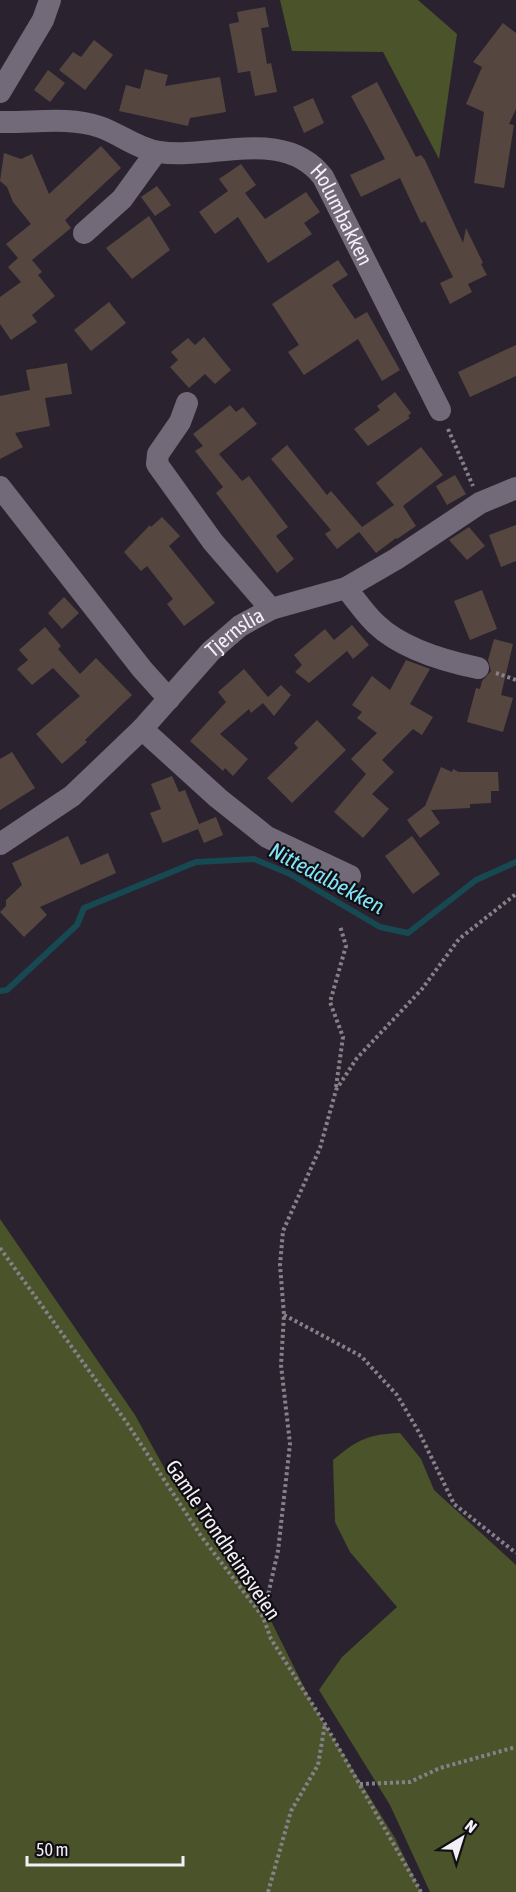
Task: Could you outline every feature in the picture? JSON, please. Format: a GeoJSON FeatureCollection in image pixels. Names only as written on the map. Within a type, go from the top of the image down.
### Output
{"type":"FeatureCollection","features":[{"type":"Feature","properties":{"kind":"street"},"geometry":{"type":"LineString","coordinates":[[0,92],[43,20],[50,0]]}},
{"type":"Feature","properties":{"kind":"street","name":"Holumbakken"},"geometry":{"type":"LineString","coordinates":[[0,122],[80,123],[100,127],[156,152],[187,153],[254,148],[290,154],[315,166],[323,177],[440,411]]}},
{"type":"Feature","properties":{"kind":"street"},"geometry":{"type":"LineString","coordinates":[[84,233],[117,204],[156,152]]}},
{"type":"Feature","properties":{"kind":"street"},"geometry":{"type":"LineString","coordinates":[[187,403],[180,422],[158,454],[157,464],[213,542],[272,609]]}},
{"type":"Feature","properties":{"kind":"street"},"geometry":{"type":"LineString","coordinates":[[0,487],[142,669],[169,699]]}},
{"type":"Feature","properties":{"kind":"street","name":"Tjernslia"},"geometry":{"type":"LineString","coordinates":[[0,844],[72,796],[142,729],[211,651],[240,626],[272,609],[346,588],[396,559],[480,503],[516,488]]}},
{"type":"Feature","properties":{"kind":"street"},"geometry":{"type":"LineString","coordinates":[[346,588],[375,624],[394,638],[449,662],[478,668]]}},
{"type":"Feature","properties":{"kind":"street"},"geometry":{"type":"LineString","coordinates":[[142,729],[218,798],[267,837],[350,876]]}},
{"type":"Feature","properties":{"kind":"path"},"geometry":{"type":"LineString","coordinates":[[440,411],[480,503]]}},
{"type":"Feature","properties":{"kind":"path"},"geometry":{"type":"LineString","coordinates":[[336,1090],[357,1058],[422,989],[459,939],[516,894]]}},
{"type":"Feature","properties":{"kind":"path"},"geometry":{"type":"LineString","coordinates":[[263,1617],[278,1551],[290,1444],[281,1365],[284,1315],[280,1265],[283,1231],[320,1148],[336,1090],[343,1037],[330,1002],[346,946],[340,926]]}},
{"type":"Feature","properties":{"kind":"path","name":"Gamle Trondheimsveien"},"geometry":{"type":"LineString","coordinates":[[0,1248],[127,1423],[201,1536],[263,1617],[271,1639],[325,1724],[421,1892]]}},
{"type":"Feature","properties":{"kind":"path"},"geometry":{"type":"LineString","coordinates":[[284,1315],[361,1356],[397,1395],[420,1434],[454,1504],[516,1553]]}},
{"type":"Feature","properties":{"kind":"path"},"geometry":{"type":"LineString","coordinates":[[268,1892],[291,1811],[318,1765],[325,1724]]}},
{"type":"Feature","properties":{"kind":"path"},"geometry":{"type":"LineString","coordinates":[[360,1784],[410,1782],[440,1768],[516,1748]]}},
{"type":"Feature","properties":{"kind":"green space"},"geometry":{"type":"Polygon","coordinates":[[[280,0],[418,0],[457,34],[439,159],[383,52],[292,51],[280,0]]]}},
{"type":"Feature","properties":{"kind":"green space"},"geometry":{"type":"Polygon","coordinates":[[[0,1219],[135,1415],[166,1471],[214,1528],[264,1607],[313,1705],[395,1838],[421,1892],[0,1892],[0,1219]]]}},
{"type":"Feature","properties":{"kind":"green space"},"geometry":{"type":"Polygon","coordinates":[[[400,1433],[421,1459],[434,1490],[516,1565],[516,1892],[430,1892],[390,1805],[319,1690],[342,1657],[397,1607],[350,1552],[335,1522],[333,1460],[364,1439],[400,1433]]]}},
{"type":"Feature","properties":{"kind":"building"},"geometry":{"type":"Polygon","coordinates":[[[265,7],[269,27],[261,28],[267,64],[271,63],[277,92],[255,96],[250,71],[238,73],[229,24],[239,22],[237,12],[265,7]]]}},
{"type":"Feature","properties":{"kind":"building"},"geometry":{"type":"Polygon","coordinates":[[[503,23],[516,33],[516,109],[509,124],[514,125],[504,188],[474,183],[484,112],[466,104],[482,67],[473,62],[503,23]]]}},
{"type":"Feature","properties":{"kind":"building"},"geometry":{"type":"Polygon","coordinates":[[[94,40],[113,55],[85,90],[59,70],[73,52],[81,57],[94,40]]]}},
{"type":"Feature","properties":{"kind":"building"},"geometry":{"type":"Polygon","coordinates":[[[145,69],[168,75],[165,86],[220,77],[226,112],[190,118],[188,126],[119,111],[126,85],[140,89],[145,69]]]}},
{"type":"Feature","properties":{"kind":"building"},"geometry":{"type":"Polygon","coordinates":[[[48,70],[65,83],[50,102],[34,90],[48,70]]]}},
{"type":"Feature","properties":{"kind":"building"},"geometry":{"type":"Polygon","coordinates":[[[377,82],[416,157],[421,155],[425,160],[463,243],[466,228],[487,275],[468,284],[472,292],[450,304],[440,283],[453,277],[425,221],[421,223],[400,178],[361,197],[350,175],[385,159],[351,96],[377,82]]]}},
{"type":"Feature","properties":{"kind":"building"},"geometry":{"type":"Polygon","coordinates":[[[313,98],[324,123],[304,133],[293,107],[313,98]]]}},
{"type":"Feature","properties":{"kind":"building"},"geometry":{"type":"Polygon","coordinates":[[[101,146],[121,168],[65,220],[71,228],[32,260],[42,272],[38,275],[55,296],[32,315],[37,322],[11,340],[0,324],[0,297],[21,282],[8,267],[18,258],[6,244],[31,224],[13,202],[7,187],[0,181],[4,153],[21,159],[32,154],[49,194],[101,146]]]}},
{"type":"Feature","properties":{"kind":"building"},"geometry":{"type":"Polygon","coordinates":[[[241,164],[256,185],[245,193],[265,219],[306,192],[320,212],[304,223],[312,234],[268,263],[238,217],[215,234],[199,212],[228,191],[219,179],[241,164]]]}},
{"type":"Feature","properties":{"kind":"building"},"geometry":{"type":"Polygon","coordinates":[[[157,186],[171,205],[155,216],[141,197],[157,186]]]}},
{"type":"Feature","properties":{"kind":"building"},"geometry":{"type":"Polygon","coordinates":[[[149,216],[170,250],[132,279],[106,248],[149,216]]]}},
{"type":"Feature","properties":{"kind":"building"},"geometry":{"type":"Polygon","coordinates":[[[338,260],[348,275],[332,285],[355,319],[367,312],[400,370],[382,381],[358,339],[304,375],[288,352],[299,345],[272,304],[338,260]]]}},
{"type":"Feature","properties":{"kind":"building"},"geometry":{"type":"Polygon","coordinates":[[[109,302],[126,323],[91,351],[74,330],[109,302]]]}},
{"type":"Feature","properties":{"kind":"building"},"geometry":{"type":"Polygon","coordinates":[[[204,337],[231,370],[215,384],[205,374],[189,388],[170,367],[178,360],[171,352],[188,338],[195,345],[204,337]]]}},
{"type":"Feature","properties":{"kind":"building"},"geometry":{"type":"Polygon","coordinates":[[[516,345],[516,376],[470,397],[458,372],[516,345]]]}},
{"type":"Feature","properties":{"kind":"building"},"geometry":{"type":"Polygon","coordinates":[[[67,363],[72,394],[45,398],[50,426],[15,433],[23,447],[0,459],[0,396],[30,390],[26,370],[67,363]]]}},
{"type":"Feature","properties":{"kind":"building"},"geometry":{"type":"Polygon","coordinates":[[[395,392],[411,413],[408,416],[410,418],[368,446],[354,429],[380,410],[377,406],[395,392]]]}},
{"type":"Feature","properties":{"kind":"building"},"geometry":{"type":"Polygon","coordinates":[[[230,405],[236,412],[243,407],[257,424],[219,454],[242,481],[249,476],[288,527],[276,536],[294,559],[277,573],[216,493],[223,487],[195,451],[203,446],[193,434],[230,405]]]}},
{"type":"Feature","properties":{"kind":"building"},"geometry":{"type":"Polygon","coordinates":[[[287,445],[327,495],[331,491],[362,527],[394,505],[376,483],[421,447],[443,475],[403,506],[416,526],[376,553],[359,532],[337,549],[325,534],[331,530],[271,459],[287,445]]]}},
{"type":"Feature","properties":{"kind":"building"},"geometry":{"type":"Polygon","coordinates":[[[455,475],[466,494],[447,505],[436,486],[455,475]]]}},
{"type":"Feature","properties":{"kind":"building"},"geometry":{"type":"Polygon","coordinates":[[[162,517],[180,536],[169,546],[215,603],[184,626],[167,604],[173,599],[147,566],[141,571],[124,552],[150,525],[151,527],[162,517]]]}},
{"type":"Feature","properties":{"kind":"building"},"geometry":{"type":"Polygon","coordinates":[[[516,525],[516,561],[501,567],[489,535],[516,525]]]}},
{"type":"Feature","properties":{"kind":"building"},"geometry":{"type":"Polygon","coordinates":[[[469,527],[485,546],[467,560],[449,540],[469,527]]]}},
{"type":"Feature","properties":{"kind":"building"},"geometry":{"type":"Polygon","coordinates":[[[482,590],[497,629],[470,640],[454,601],[482,590]]]}},
{"type":"Feature","properties":{"kind":"building"},"geometry":{"type":"Polygon","coordinates":[[[64,597],[79,613],[62,629],[48,613],[64,597]]]}},
{"type":"Feature","properties":{"kind":"building"},"geometry":{"type":"Polygon","coordinates":[[[352,625],[369,645],[353,659],[347,651],[309,683],[295,672],[302,665],[294,655],[325,629],[334,640],[352,625]]]}},
{"type":"Feature","properties":{"kind":"building"},"geometry":{"type":"Polygon","coordinates":[[[45,627],[61,646],[58,649],[80,674],[96,658],[132,695],[85,740],[87,742],[62,764],[36,734],[80,696],[53,668],[32,685],[17,669],[28,660],[19,650],[45,627]]]}},
{"type":"Feature","properties":{"kind":"building"},"geometry":{"type":"Polygon","coordinates":[[[494,639],[513,644],[501,695],[513,698],[503,732],[467,722],[476,688],[480,689],[482,681],[491,671],[488,660],[494,639]]]}},
{"type":"Feature","properties":{"kind":"building"},"geometry":{"type":"Polygon","coordinates":[[[406,660],[430,669],[410,704],[433,717],[422,735],[413,729],[382,760],[394,772],[372,794],[389,809],[363,838],[334,812],[366,774],[351,759],[377,733],[357,718],[362,712],[352,705],[372,676],[390,690],[406,660]]]}},
{"type":"Feature","properties":{"kind":"building"},"geometry":{"type":"Polygon","coordinates":[[[244,669],[268,697],[281,685],[291,695],[274,716],[263,703],[251,713],[249,709],[220,734],[248,759],[233,776],[225,768],[223,771],[190,741],[226,702],[218,692],[244,669]]]}},
{"type":"Feature","properties":{"kind":"building"},"geometry":{"type":"Polygon","coordinates":[[[317,720],[346,750],[292,803],[267,778],[298,748],[294,743],[317,720]]]}},
{"type":"Feature","properties":{"kind":"building"},"geometry":{"type":"Polygon","coordinates":[[[12,752],[35,788],[0,810],[0,759],[12,752]]]}},
{"type":"Feature","properties":{"kind":"building"},"geometry":{"type":"Polygon","coordinates":[[[441,767],[452,772],[453,769],[459,772],[498,772],[499,791],[491,791],[491,803],[470,804],[470,808],[431,810],[440,823],[420,838],[407,820],[425,806],[441,767]]]}},
{"type":"Feature","properties":{"kind":"building"},"geometry":{"type":"Polygon","coordinates":[[[172,776],[179,792],[185,790],[199,824],[216,817],[223,835],[204,843],[198,829],[163,843],[150,813],[161,809],[151,784],[172,776]]]}},
{"type":"Feature","properties":{"kind":"building"},"geometry":{"type":"Polygon","coordinates":[[[68,836],[81,865],[108,853],[116,873],[40,907],[47,915],[24,937],[0,912],[6,906],[6,900],[22,885],[12,863],[68,836]]]}},
{"type":"Feature","properties":{"kind":"building"},"geometry":{"type":"Polygon","coordinates":[[[412,836],[440,874],[413,894],[385,856],[412,836]]]}},
{"type":"Feature","properties":{"kind":"waterway","name":"Nittedalbekken"},"geometry":{"type":"LineString","coordinates":[[0,991],[7,990],[77,925],[84,908],[196,862],[254,859],[290,874],[380,927],[408,933],[476,880],[516,862]]}}]}
